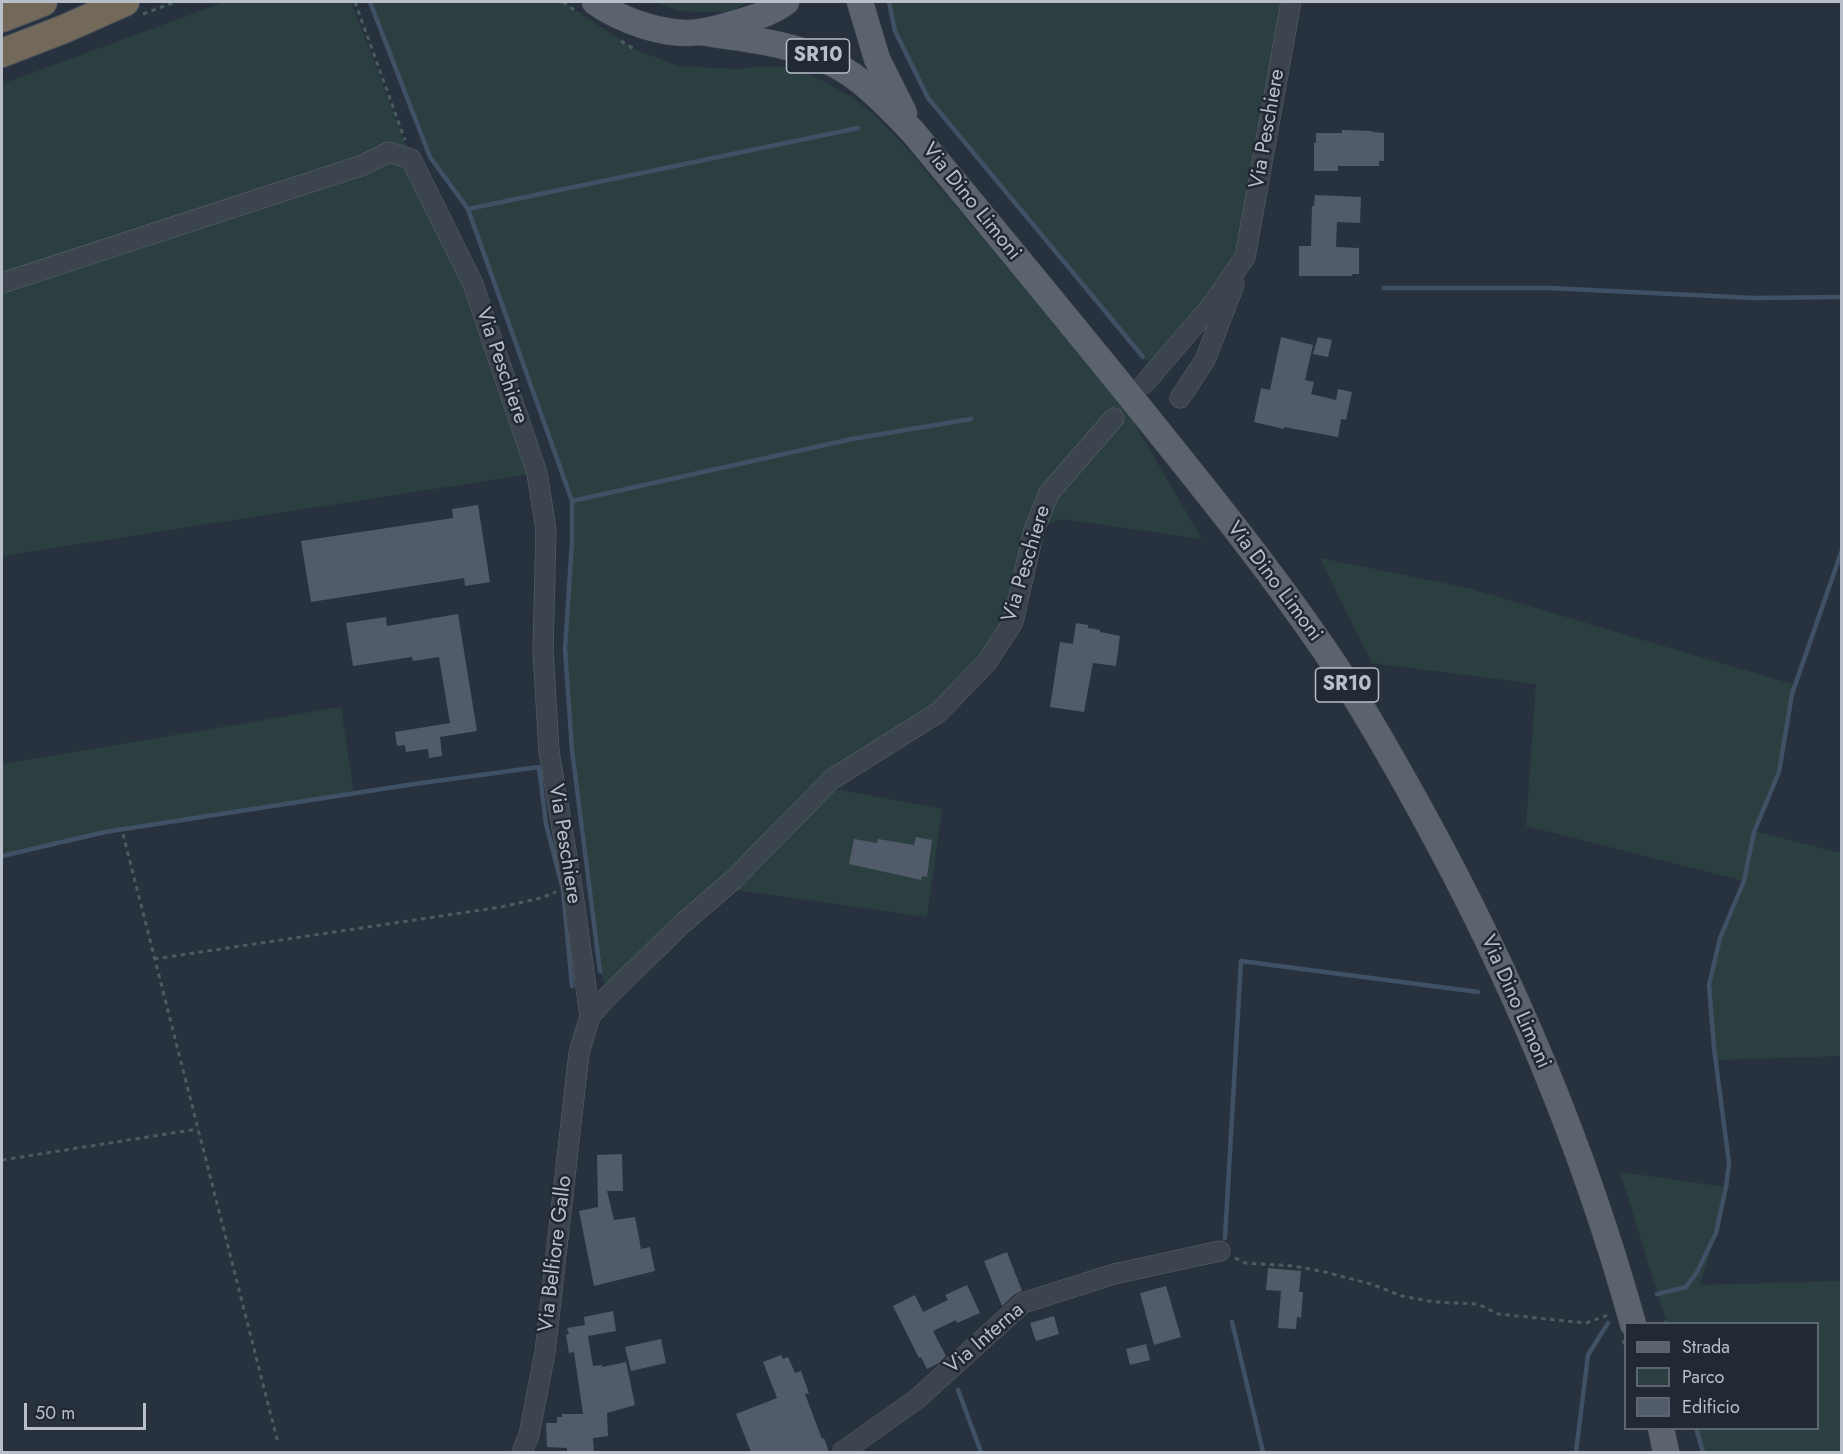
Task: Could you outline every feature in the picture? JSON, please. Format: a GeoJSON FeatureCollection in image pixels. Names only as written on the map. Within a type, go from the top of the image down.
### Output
{"type":"FeatureCollection","features":[{"type":"Feature","properties":{"kind":"highway"},"geometry":{"type":"LineString","coordinates":[[2,5],[8,2]]}},
{"type":"Feature","properties":{"kind":"highway"},"geometry":{"type":"LineString","coordinates":[[2,18],[90,2]]}},
{"type":"Feature","properties":{"kind":"highway"},"geometry":{"type":"LineString","coordinates":[[2,53],[125,2]]}},
{"type":"Feature","properties":{"kind":"highway"},"geometry":{"type":"LineString","coordinates":[[2,39],[52,8]]}},
{"type":"Feature","properties":{"kind":"main road","name":"SR10"},"geometry":{"type":"LineString","coordinates":[[596,2],[642,25],[672,31],[698,32],[783,44],[813,54],[859,80],[913,132]]}},
{"type":"Feature","properties":{"kind":"main road","name":"SR10"},"geometry":{"type":"LineString","coordinates":[[698,32],[761,16],[786,2]]}},
{"type":"Feature","properties":{"kind":"main road","name":"SR10"},"geometry":{"type":"LineString","coordinates":[[860,2],[877,59],[913,132]]}},
{"type":"Feature","properties":{"kind":"main road","name":"Via Dino Limoni"},"geometry":{"type":"LineString","coordinates":[[913,132],[1094,351],[1245,541],[1304,620],[1377,735],[1465,892],[1539,1051],[1582,1166],[1623,1325]]}},
{"type":"Feature","properties":{"kind":"main road"},"geometry":{"type":"LineString","coordinates":[[1661,1430],[1666,1452]]}},
{"type":"Feature","properties":{"kind":"street","name":"Via Peschiere"},"geometry":{"type":"LineString","coordinates":[[1180,398],[1205,360],[1245,257],[1291,2]]}},
{"type":"Feature","properties":{"kind":"street"},"geometry":{"type":"LineString","coordinates":[[2,283],[363,165],[389,152],[411,159]]}},
{"type":"Feature","properties":{"kind":"street","name":"Via Peschiere"},"geometry":{"type":"LineString","coordinates":[[411,159],[473,284],[537,473],[546,530],[543,651],[549,751],[572,886],[590,1016],[579,1053]]}},
{"type":"Feature","properties":{"kind":"street","name":"Via Peschiere"},"geometry":{"type":"LineString","coordinates":[[1144,384],[1212,305],[1245,257]]}},
{"type":"Feature","properties":{"kind":"street","name":"Via Peschiere"},"geometry":{"type":"LineString","coordinates":[[590,1016],[683,923],[733,880],[831,780],[939,712],[987,662],[1013,621],[1034,530],[1049,493],[1114,418]]}},
{"type":"Feature","properties":{"kind":"street","name":"Via Belfiore Gallo"},"geometry":{"type":"LineString","coordinates":[[522,1452],[529,1435],[545,1352],[579,1053]]}},
{"type":"Feature","properties":{"kind":"street","name":"Via Interna"},"geometry":{"type":"LineString","coordinates":[[842,1452],[917,1399],[1023,1303],[1114,1274],[1220,1251]]}},
{"type":"Feature","properties":{"kind":"path"},"geometry":{"type":"LineString","coordinates":[[355,2],[411,159]]}},
{"type":"Feature","properties":{"kind":"path"},"geometry":{"type":"LineString","coordinates":[[123,834],[278,1443]]}},
{"type":"Feature","properties":{"kind":"path"},"geometry":{"type":"LineString","coordinates":[[154,959],[501,907],[541,898],[572,886]]}},
{"type":"Feature","properties":{"kind":"path"},"geometry":{"type":"LineString","coordinates":[[2,1160],[198,1129]]}},
{"type":"Feature","properties":{"kind":"path"},"geometry":{"type":"LineString","coordinates":[[1220,1251],[1245,1263],[1294,1266],[1315,1270],[1371,1284],[1402,1296],[1434,1302],[1478,1304],[1498,1314],[1623,1325]]}},
{"type":"Feature","properties":{"kind":"green space"},"geometry":{"type":"Polygon","coordinates":[[[225,2],[351,2],[411,159],[473,284],[537,473],[2,556],[2,84],[225,2]]]}},
{"type":"Feature","properties":{"kind":"green space"},"geometry":{"type":"Polygon","coordinates":[[[370,2],[563,2],[634,49],[678,66],[739,69],[792,67],[823,81],[850,96],[873,113],[909,151],[1124,406],[1202,539],[1062,519],[1034,530],[1013,622],[939,712],[825,787],[942,809],[927,917],[723,888],[609,995],[600,971],[572,750],[565,649],[572,542],[572,501],[468,209],[430,157],[370,2]]]}},
{"type":"Feature","properties":{"kind":"green space"},"geometry":{"type":"Polygon","coordinates":[[[655,2],[749,2],[730,11],[706,12],[679,11],[655,2]]]}},
{"type":"Feature","properties":{"kind":"green space"},"geometry":{"type":"Polygon","coordinates":[[[889,2],[1291,2],[1245,257],[1157,369],[1143,357],[928,98],[895,31],[889,2]]]}},
{"type":"Feature","properties":{"kind":"green space"},"geometry":{"type":"Polygon","coordinates":[[[1320,558],[1468,588],[1795,685],[1779,772],[1754,831],[1841,853],[1841,1056],[1715,1060],[1709,985],[1720,938],[1744,881],[1526,826],[1536,684],[1372,663],[1320,558]]]}},
{"type":"Feature","properties":{"kind":"green space"},"geometry":{"type":"Polygon","coordinates":[[[341,707],[354,793],[105,832],[2,855],[2,764],[341,707]]]}},
{"type":"Feature","properties":{"kind":"green space"},"geometry":{"type":"Polygon","coordinates":[[[1620,1172],[1726,1187],[1716,1233],[1700,1285],[1841,1281],[1841,1452],[1703,1452],[1696,1430],[1819,1430],[1819,1322],[1667,1322],[1620,1172]]]}},
{"type":"Feature","properties":{"kind":"building"},"geometry":{"type":"Polygon","coordinates":[[[1342,130],[1384,133],[1384,161],[1379,161],[1379,166],[1338,166],[1338,171],[1314,171],[1316,133],[1342,133],[1342,130]]]}},
{"type":"Feature","properties":{"kind":"building"},"geometry":{"type":"Polygon","coordinates":[[[1315,195],[1361,197],[1360,223],[1337,222],[1336,247],[1359,248],[1359,274],[1299,276],[1299,246],[1311,246],[1312,206],[1314,206],[1315,195]]]}},
{"type":"Feature","properties":{"kind":"building"},"geometry":{"type":"Polygon","coordinates":[[[1281,337],[1313,345],[1305,380],[1314,382],[1311,394],[1336,400],[1338,389],[1352,392],[1346,420],[1341,419],[1338,437],[1254,422],[1261,388],[1270,390],[1281,337]]]}},
{"type":"Feature","properties":{"kind":"building"},"geometry":{"type":"Polygon","coordinates":[[[1318,337],[1332,340],[1328,357],[1313,354],[1318,337]]]}},
{"type":"Feature","properties":{"kind":"building"},"geometry":{"type":"Polygon","coordinates":[[[478,505],[490,582],[465,586],[464,578],[311,602],[301,541],[453,518],[452,509],[478,505]]]}},
{"type":"Feature","properties":{"kind":"building"},"geometry":{"type":"Polygon","coordinates":[[[458,614],[477,731],[440,737],[442,756],[429,758],[428,749],[406,752],[405,745],[397,746],[395,732],[450,723],[439,657],[413,661],[412,657],[353,666],[346,623],[386,617],[387,626],[458,614]]]}},
{"type":"Feature","properties":{"kind":"building"},"geometry":{"type":"Polygon","coordinates":[[[1076,623],[1088,625],[1088,628],[1100,630],[1100,632],[1120,636],[1116,666],[1093,663],[1084,712],[1050,707],[1060,642],[1073,644],[1076,623]]]}},
{"type":"Feature","properties":{"kind":"building"},"geometry":{"type":"Polygon","coordinates":[[[916,837],[932,840],[927,877],[922,876],[921,880],[849,864],[854,839],[877,843],[878,839],[914,845],[916,837]]]}},
{"type":"Feature","properties":{"kind":"building"},"geometry":{"type":"Polygon","coordinates":[[[622,1154],[623,1191],[607,1191],[614,1220],[635,1217],[641,1249],[650,1247],[655,1271],[594,1286],[579,1211],[598,1207],[597,1155],[622,1154]]]}},
{"type":"Feature","properties":{"kind":"building"},"geometry":{"type":"Polygon","coordinates":[[[1007,1252],[1022,1291],[1002,1306],[984,1261],[1007,1252]]]}},
{"type":"Feature","properties":{"kind":"building"},"geometry":{"type":"Polygon","coordinates":[[[1268,1268],[1301,1271],[1299,1292],[1303,1292],[1301,1318],[1297,1317],[1296,1329],[1278,1328],[1281,1291],[1266,1290],[1268,1268]]]}},
{"type":"Feature","properties":{"kind":"building"},"geometry":{"type":"Polygon","coordinates":[[[967,1285],[980,1313],[957,1323],[956,1320],[933,1331],[946,1356],[939,1363],[927,1369],[921,1357],[919,1358],[893,1306],[915,1295],[923,1312],[948,1300],[945,1295],[967,1285]]]}},
{"type":"Feature","properties":{"kind":"building"},"geometry":{"type":"Polygon","coordinates":[[[1166,1286],[1181,1337],[1154,1345],[1140,1293],[1166,1286]]]}},
{"type":"Feature","properties":{"kind":"building"},"geometry":{"type":"Polygon","coordinates":[[[613,1311],[616,1331],[588,1336],[593,1366],[602,1365],[602,1367],[626,1362],[635,1405],[607,1413],[608,1436],[593,1438],[594,1452],[567,1452],[567,1448],[547,1447],[546,1423],[557,1423],[557,1417],[562,1417],[562,1414],[583,1414],[574,1352],[569,1353],[567,1328],[585,1325],[584,1317],[613,1311]]]}},
{"type":"Feature","properties":{"kind":"building"},"geometry":{"type":"Polygon","coordinates":[[[1054,1316],[1059,1334],[1036,1341],[1030,1323],[1054,1316]]]}},
{"type":"Feature","properties":{"kind":"building"},"geometry":{"type":"Polygon","coordinates":[[[661,1339],[666,1363],[631,1371],[625,1347],[661,1339]]]}},
{"type":"Feature","properties":{"kind":"building"},"geometry":{"type":"Polygon","coordinates":[[[1146,1344],[1150,1360],[1130,1365],[1126,1349],[1146,1344]]]}},
{"type":"Feature","properties":{"kind":"building"},"geometry":{"type":"Polygon","coordinates":[[[781,1355],[783,1359],[788,1357],[795,1373],[801,1371],[809,1393],[805,1394],[829,1452],[751,1452],[736,1414],[777,1398],[763,1362],[781,1355]]]}},
{"type":"Feature","properties":{"kind":"waterway"},"geometry":{"type":"LineString","coordinates":[[370,2],[430,157],[468,209],[572,501],[572,542],[565,649],[572,750],[600,971]]}},
{"type":"Feature","properties":{"kind":"waterway"},"geometry":{"type":"LineString","coordinates":[[889,2],[895,31],[928,98],[1143,357]]}},
{"type":"Feature","properties":{"kind":"waterway"},"geometry":{"type":"LineString","coordinates":[[468,209],[858,128]]}},
{"type":"Feature","properties":{"kind":"waterway"},"geometry":{"type":"LineString","coordinates":[[1384,288],[1549,288],[1754,298],[1842,297]]}},
{"type":"Feature","properties":{"kind":"waterway"},"geometry":{"type":"LineString","coordinates":[[572,501],[852,439],[971,419]]}},
{"type":"Feature","properties":{"kind":"waterway"},"geometry":{"type":"LineString","coordinates":[[1657,1294],[1686,1287],[1697,1272],[1716,1233],[1729,1163],[1714,1048],[1709,985],[1720,938],[1744,881],[1754,832],[1779,772],[1792,694],[1842,550]]}},
{"type":"Feature","properties":{"kind":"waterway"},"geometry":{"type":"LineString","coordinates":[[2,856],[105,832],[539,767],[546,824],[563,890],[572,986]]}},
{"type":"Feature","properties":{"kind":"waterway"},"geometry":{"type":"LineString","coordinates":[[1225,1238],[1241,961],[1478,992]]}},
{"type":"Feature","properties":{"kind":"waterway"},"geometry":{"type":"LineString","coordinates":[[1232,1322],[1263,1452]]}},
{"type":"Feature","properties":{"kind":"waterway"},"geometry":{"type":"LineString","coordinates":[[1576,1452],[1588,1355],[1608,1323]]}},
{"type":"Feature","properties":{"kind":"waterway"},"geometry":{"type":"LineString","coordinates":[[958,1390],[981,1452]]}},
{"type":"Feature","properties":{"kind":"waterway"},"geometry":{"type":"LineString","coordinates":[[1697,1430],[1703,1452]]}}]}
